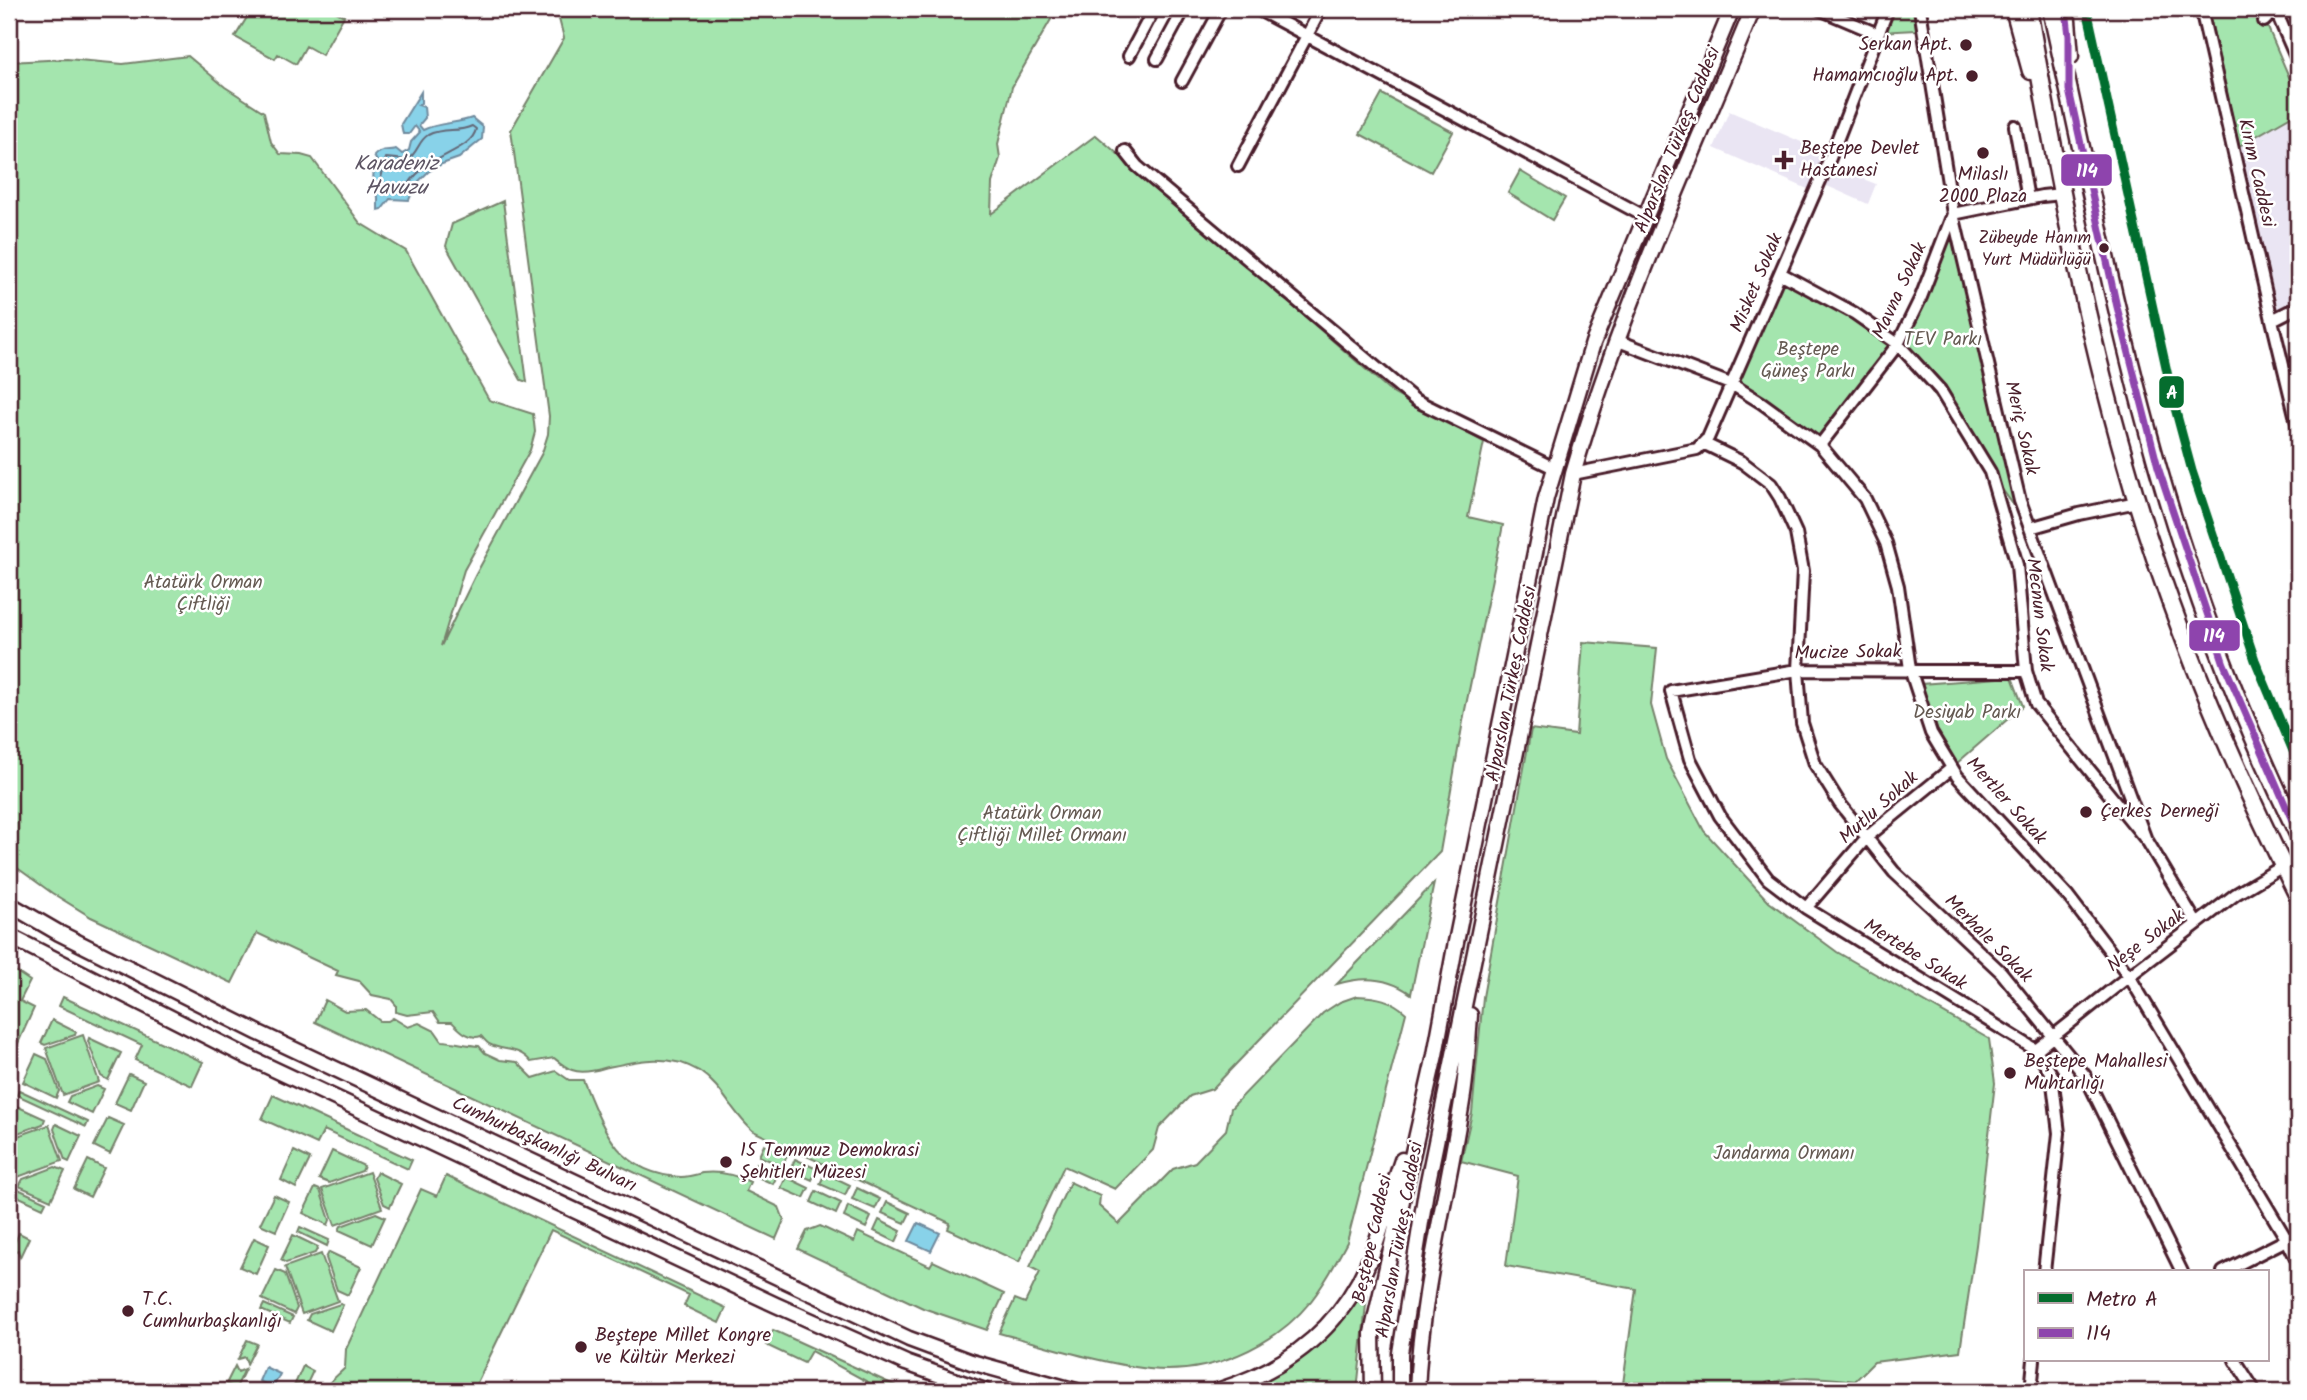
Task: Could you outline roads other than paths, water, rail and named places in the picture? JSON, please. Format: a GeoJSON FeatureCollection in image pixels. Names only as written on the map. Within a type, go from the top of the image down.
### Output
{"type":"FeatureCollection","features":[{"type":"Feature","properties":{"kind":"highway"},"geometry":{"type":"LineString","coordinates":[[2014,9],[2021,41],[2049,126]]}},
{"type":"Feature","properties":{"kind":"highway"},"geometry":{"type":"LineString","coordinates":[[2028,9],[2062,194],[2094,340],[2137,502],[2206,695],[2235,766],[2298,896]]}},
{"type":"Feature","properties":{"kind":"highway"},"geometry":{"type":"LineString","coordinates":[[2051,9],[2123,331],[2170,508],[2224,664],[2298,834]]}},
{"type":"Feature","properties":{"kind":"highway"},"geometry":{"type":"LineString","coordinates":[[2066,9],[2069,90]]}},
{"type":"Feature","properties":{"kind":"main road","name":"Alparslan Türkeş Caddesi"},"geometry":{"type":"LineString","coordinates":[[1435,1055],[1500,720],[1554,468],[1593,343],[1732,9]]}},
{"type":"Feature","properties":{"kind":"main road","name":"Alparslan Türkeş Caddesi"},"geometry":{"type":"LineString","coordinates":[[1400,1391],[1400,1353],[1426,1191],[1573,474],[1616,340],[1753,9]]}},
{"type":"Feature","properties":{"kind":"main road","name":"Cumhurbaşkanlığı Bulvarı"},"geometry":{"type":"LineString","coordinates":[[9,904],[79,943],[259,1033],[909,1339],[971,1362],[1070,1390],[1091,1391]]}},
{"type":"Feature","properties":{"kind":"main road"},"geometry":{"type":"LineString","coordinates":[[9,936],[248,1057],[788,1311],[906,1363],[985,1391]]}},
{"type":"Feature","properties":{"kind":"main road"},"geometry":{"type":"LineString","coordinates":[[1417,1391],[1419,1342],[1464,1093],[1474,962]]}},
{"type":"Feature","properties":{"kind":"main road"},"geometry":{"type":"LineString","coordinates":[[1216,1391],[1255,1378],[1280,1365],[1325,1329],[1345,1302],[1373,1250],[1435,1055]]}},
{"type":"Feature","properties":{"kind":"main road","name":"Beştepe Caddesi"},"geometry":{"type":"LineString","coordinates":[[1373,1391],[1372,1333],[1435,1055]]}},
{"type":"Feature","properties":{"kind":"street"},"geometry":{"type":"LineString","coordinates":[[1129,56],[1154,9]]}},
{"type":"Feature","properties":{"kind":"street"},"geometry":{"type":"LineString","coordinates":[[1157,59],[1184,9]]}},
{"type":"Feature","properties":{"kind":"street"},"geometry":{"type":"LineString","coordinates":[[1182,81],[1221,9]]}},
{"type":"Feature","properties":{"kind":"street"},"geometry":{"type":"LineString","coordinates":[[1257,9],[1644,216]]}},
{"type":"Feature","properties":{"kind":"street"},"geometry":{"type":"LineString","coordinates":[[1238,166],[1321,9]]}},
{"type":"Feature","properties":{"kind":"street"},"geometry":{"type":"LineString","coordinates":[[1819,9],[1878,34]]}},
{"type":"Feature","properties":{"kind":"street","name":"Misket Sokak"},"geometry":{"type":"LineString","coordinates":[[1703,443],[1708,438],[1733,385],[1830,158],[1888,9]]}},
{"type":"Feature","properties":{"kind":"street","name":"Meriç Sokak"},"geometry":{"type":"LineString","coordinates":[[1920,9],[1953,214],[2020,501],[2146,840]]}},
{"type":"Feature","properties":{"kind":"street","name":"Kırım Caddesi"},"geometry":{"type":"LineString","coordinates":[[2201,9],[2298,427]]}},
{"type":"Feature","properties":{"kind":"street"},"geometry":{"type":"LineString","coordinates":[[2264,21],[2276,9],[2298,62]]}},
{"type":"Feature","properties":{"kind":"street"},"geometry":{"type":"LineString","coordinates":[[2015,126],[2028,199]]}},
{"type":"Feature","properties":{"kind":"street"},"geometry":{"type":"LineString","coordinates":[[1125,151],[1137,166],[1415,400],[1554,468]]}},
{"type":"Feature","properties":{"kind":"street"},"geometry":{"type":"LineString","coordinates":[[1953,214],[2062,194]]}},
{"type":"Feature","properties":{"kind":"street","name":"Mavna Sokak"},"geometry":{"type":"LineString","coordinates":[[1820,445],[1898,344],[1921,296],[1953,214]]}},
{"type":"Feature","properties":{"kind":"street","name":"Mecnun Sokak"},"geometry":{"type":"LineString","coordinates":[[1780,273],[1854,313],[1898,344],[1940,390],[1990,472],[2017,565],[2026,671],[2036,704],[2146,840],[2197,924]]}},
{"type":"Feature","properties":{"kind":"street"},"geometry":{"type":"LineString","coordinates":[[2272,320],[2298,307]]}},
{"type":"Feature","properties":{"kind":"street","name":"Mertler Sokak"},"geometry":{"type":"LineString","coordinates":[[1616,340],[1733,385],[1820,445],[1865,499],[1886,543],[1898,586],[1910,669],[1931,733],[1952,768],[2068,896],[2129,976],[2298,1262]]}},
{"type":"Feature","properties":{"kind":"street"},"geometry":{"type":"LineString","coordinates":[[2286,377],[2298,371]]}},
{"type":"Feature","properties":{"kind":"street"},"geometry":{"type":"LineString","coordinates":[[1573,474],[1697,449],[1703,443]]}},
{"type":"Feature","properties":{"kind":"street","name":"Merhale Sokak"},"geometry":{"type":"LineString","coordinates":[[1703,443],[1742,462],[1770,484],[1780,498],[1796,533],[1802,571],[1798,670],[1802,723],[1815,764],[1840,804],[1894,872],[2001,972],[2086,1077],[2181,1270]]}},
{"type":"Feature","properties":{"kind":"street"},"geometry":{"type":"LineString","coordinates":[[2030,528],[2137,502]]}},
{"type":"Feature","properties":{"kind":"street","name":"Mucize Sokak"},"geometry":{"type":"LineString","coordinates":[[1671,691],[1798,670],[2026,671]]}},
{"type":"Feature","properties":{"kind":"street","name":"Mertebe Sokak"},"geometry":{"type":"LineString","coordinates":[[1671,691],[1690,759],[1720,816],[1768,879],[1806,908],[2036,1050],[2052,1075],[2059,1133],[2044,1270]]}},
{"type":"Feature","properties":{"kind":"street","name":"Mutlu Sokak"},"geometry":{"type":"LineString","coordinates":[[1806,908],[1867,837],[1952,768]]}},
{"type":"Feature","properties":{"kind":"street","name":"Neşe Sokak"},"geometry":{"type":"LineString","coordinates":[[2036,1050],[2236,894],[2283,866]]}},
{"type":"Feature","properties":{"kind":"street"},"geometry":{"type":"LineString","coordinates":[[2227,1270],[2298,1234]]}},
{"type":"Feature","properties":{"kind":"street"},"geometry":{"type":"LineString","coordinates":[[2031,1391],[2034,1362]]}},
{"type":"Feature","properties":{"kind":"street"},"geometry":{"type":"LineString","coordinates":[[2236,1362],[2253,1388]]}},
{"type":"Feature","properties":{"kind":"street"},"geometry":{"type":"LineString","coordinates":[[1766,1391],[1867,1391]]}},
{"type":"Feature","properties":{"kind":"water","name":"Karadeniz Havuzu"},"geometry":{"type":"Polygon","coordinates":[[[421,92],[421,103],[418,105],[424,107],[425,118],[419,125],[423,130],[472,118],[483,127],[482,139],[459,158],[428,172],[416,184],[409,200],[390,199],[378,210],[373,177],[378,163],[374,156],[379,152],[396,149],[402,154],[409,150],[411,142],[420,132],[415,126],[409,134],[403,134],[401,124],[421,92]]]}},
{"type":"Feature","properties":{"kind":"water"},"geometry":{"type":"Polygon","coordinates":[[[918,1223],[940,1233],[931,1251],[909,1241],[918,1223]]]}},
{"type":"Feature","properties":{"kind":"water"},"geometry":{"type":"Polygon","coordinates":[[[265,1367],[280,1374],[273,1388],[259,1381],[265,1367]]]}},
{"type":"Feature","properties":{"kind":"metro line","name":"A"},"geometry":{"type":"LineString","coordinates":[[2087,9],[2175,408],[2192,471],[2255,660],[2298,763]]}},
{"type":"Feature","properties":{"kind":"place","name":"Serkan Apt."},"geometry":{"type":"Point","coordinates":[1966,45]}},
{"type":"Feature","properties":{"kind":"place","name":"Hamamcıoğlu Apt."},"geometry":{"type":"Point","coordinates":[1972,76]}},
{"type":"Feature","properties":{"kind":"place","name":"Milaslı 2000 Plaza"},"geometry":{"type":"Point","coordinates":[1983,153]}},
{"type":"Feature","properties":{"kind":"place","name":"Beştepe Devlet Hastanesi"},"geometry":{"type":"Point","coordinates":[1784,160]}},
{"type":"Feature","properties":{"kind":"place","name":"Zübeyde Hanım Yurt Müdürlüğü"},"geometry":{"type":"Point","coordinates":[2104,248]}},
{"type":"Feature","properties":{"kind":"place","name":"Çerkes Derneği"},"geometry":{"type":"Point","coordinates":[2086,812]}},
{"type":"Feature","properties":{"kind":"place","name":"Beştepe Mahallesi Muhtarlığı"},"geometry":{"type":"Point","coordinates":[2010,1073]}},
{"type":"Feature","properties":{"kind":"place","name":"15 Temmuz Demokrasi Şehitleri Müzesi"},"geometry":{"type":"Point","coordinates":[726,1162]}},
{"type":"Feature","properties":{"kind":"place","name":"T.C. Cumhurbaşkanlığı"},"geometry":{"type":"Point","coordinates":[128,1311]}},
{"type":"Feature","properties":{"kind":"place","name":"Beştepe Millet Kongre ve Kültür Merkezi"},"geometry":{"type":"Point","coordinates":[581,1347]}},
{"type":"Feature","properties":{"kind":"park label","name":"TEV Parkı"},"geometry":{"type":"Point","coordinates":[1943,340]}},
{"type":"Feature","properties":{"kind":"park label","name":"Beştepe Güneş Parkı"},"geometry":{"type":"Point","coordinates":[1808,361]}},
{"type":"Feature","properties":{"kind":"park label","name":"Atatürk Orman Çiftliği"},"geometry":{"type":"Point","coordinates":[203,594]}},
{"type":"Feature","properties":{"kind":"park label","name":"Desiyab Parkı"},"geometry":{"type":"Point","coordinates":[1967,713]}},
{"type":"Feature","properties":{"kind":"park label","name":"Atatürk Orman Çiftliği Millet Ormanı"},"geometry":{"type":"Point","coordinates":[1042,825]}},
{"type":"Feature","properties":{"kind":"park label","name":"Jandarma Ormanı"},"geometry":{"type":"Point","coordinates":[1784,1154]}}]}
